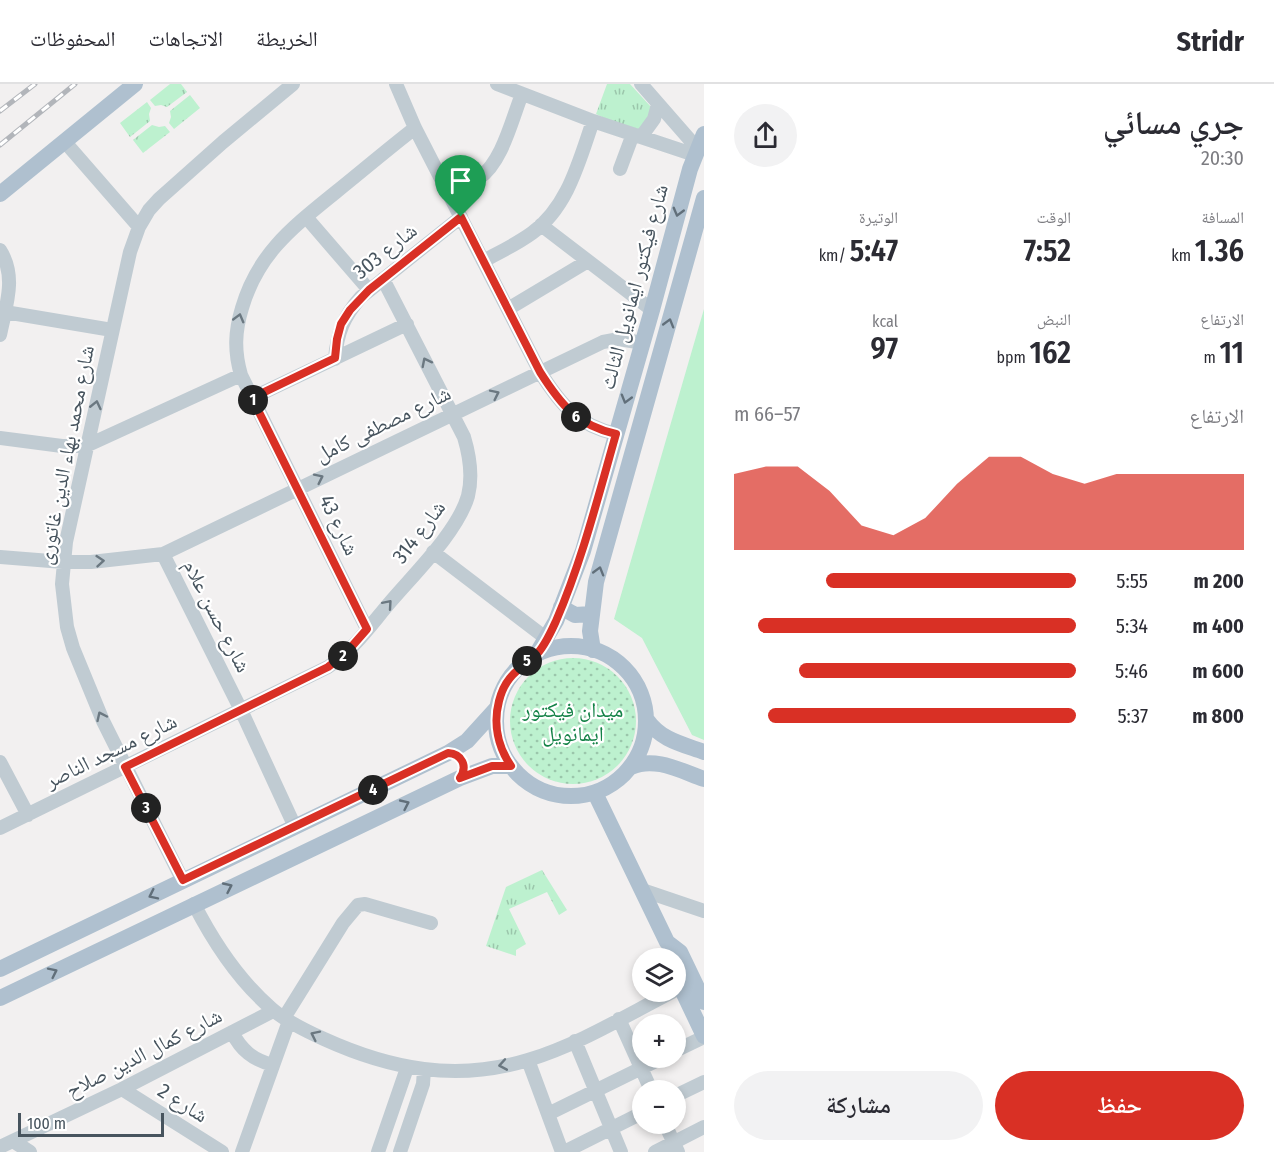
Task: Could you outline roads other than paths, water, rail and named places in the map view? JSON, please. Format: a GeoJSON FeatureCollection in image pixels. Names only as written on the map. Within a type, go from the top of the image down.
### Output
{"type":"FeatureCollection","features":[{"type":"Feature","properties":{"kind":"main road"},"geometry":{"type":"LineString","coordinates":[[0,194],[135,84]]}},
{"type":"Feature","properties":{"kind":"main road","name":"شارع فيكتور ايمانويل الثالث"},"geometry":{"type":"LineString","coordinates":[[536,655],[547,639],[583,551],[699,146]]}},
{"type":"Feature","properties":{"kind":"main road","name":"شارع فيكتور ايمانويل الثالث"},"geometry":{"type":"LineString","coordinates":[[593,650],[590,631],[596,582],[704,198]]}},
{"type":"Feature","properties":{"kind":"main road"},"geometry":{"type":"LineString","coordinates":[[561,607],[575,615],[592,614]]}},
{"type":"Feature","properties":{"kind":"main road"},"geometry":{"type":"LineString","coordinates":[[571,646],[593,650],[612,658],[627,671],[639,688],[646,720],[644,741],[631,767],[609,787],[595,793],[572,796],[549,793],[528,783],[504,756],[497,733],[497,708],[506,684],[514,673],[536,655],[571,646]]}},
{"type":"Feature","properties":{"kind":"main road"},"geometry":{"type":"LineString","coordinates":[[0,969],[448,753],[467,741],[497,708]]}},
{"type":"Feature","properties":{"kind":"main road"},"geometry":{"type":"LineString","coordinates":[[646,720],[668,739],[704,752]]}},
{"type":"Feature","properties":{"kind":"main road"},"geometry":{"type":"LineString","coordinates":[[448,753],[459,756],[463,761],[463,773],[460,778]]}},
{"type":"Feature","properties":{"kind":"main road"},"geometry":{"type":"LineString","coordinates":[[631,767],[644,763],[658,763],[704,779]]}},
{"type":"Feature","properties":{"kind":"main road"},"geometry":{"type":"LineString","coordinates":[[0,998],[460,778],[492,766],[511,766]]}},
{"type":"Feature","properties":{"kind":"main road"},"geometry":{"type":"LineString","coordinates":[[595,793],[642,890],[666,948]]}},
{"type":"Feature","properties":{"kind":"main road"},"geometry":{"type":"LineString","coordinates":[[686,964],[704,1002]]}},
{"type":"Feature","properties":{"kind":"main road"},"geometry":{"type":"LineString","coordinates":[[685,1002],[704,1036]]}},
{"type":"Feature","properties":{"kind":"street","name":"شارع محمد بهاء الدين غاتورى"},"geometry":{"type":"LineString","coordinates":[[183,880],[125,767],[89,690],[73,648],[64,606],[63,562],[112,330],[130,252],[139,227],[159,199],[293,84]]}},
{"type":"Feature","properties":{"kind":"street"},"geometry":{"type":"LineString","coordinates":[[396,84],[415,128],[540,372],[570,412],[593,427],[616,434]]}},
{"type":"Feature","properties":{"kind":"street"},"geometry":{"type":"LineString","coordinates":[[497,84],[637,136],[699,146]]}},
{"type":"Feature","properties":{"kind":"street"},"geometry":{"type":"LineString","coordinates":[[641,84],[699,146]]}},
{"type":"Feature","properties":{"kind":"street"},"geometry":{"type":"LineString","coordinates":[[448,193],[480,177],[489,169],[499,153],[522,93]]}},
{"type":"Feature","properties":{"kind":"street"},"geometry":{"type":"LineString","coordinates":[[620,169],[637,136],[650,125],[658,104]]}},
{"type":"Feature","properties":{"kind":"street"},"geometry":{"type":"LineString","coordinates":[[483,261],[522,240],[554,213],[568,188],[593,121]]}},
{"type":"Feature","properties":{"kind":"street","name":"شارع 43"},"geometry":{"type":"LineString","coordinates":[[367,629],[241,375],[235,343],[237,326],[247,290],[267,254],[281,238],[415,128]]}},
{"type":"Feature","properties":{"kind":"street"},"geometry":{"type":"LineString","coordinates":[[65,142],[139,227]]}},
{"type":"Feature","properties":{"kind":"street"},"geometry":{"type":"LineString","coordinates":[[306,217],[369,290]]}},
{"type":"Feature","properties":{"kind":"street","name":"شارع 303"},"geometry":{"type":"LineString","coordinates":[[335,358],[341,324],[350,310],[369,290],[461,217]]}},
{"type":"Feature","properties":{"kind":"street"},"geometry":{"type":"LineString","coordinates":[[542,225],[652,310]]}},
{"type":"Feature","properties":{"kind":"street"},"geometry":{"type":"LineString","coordinates":[[0,250],[10,272],[10,284],[0,334]]}},
{"type":"Feature","properties":{"kind":"street"},"geometry":{"type":"LineString","coordinates":[[508,309],[588,261]]}},
{"type":"Feature","properties":{"kind":"street","name":"شارع 314"},"geometry":{"type":"LineString","coordinates":[[241,710],[328,667],[346,653],[433,552],[462,510],[470,486],[468,449],[464,437],[383,279]]}},
{"type":"Feature","properties":{"kind":"street"},"geometry":{"type":"LineString","coordinates":[[5,312],[112,330]]}},
{"type":"Feature","properties":{"kind":"street"},"geometry":{"type":"LineString","coordinates":[[252,398],[407,324]]}},
{"type":"Feature","properties":{"kind":"street","name":"شارع مصطفى كامل"},"geometry":{"type":"LineString","coordinates":[[0,557],[91,562],[163,554],[608,340],[619,339],[643,343]]}},
{"type":"Feature","properties":{"kind":"street"},"geometry":{"type":"LineString","coordinates":[[0,438],[62,446],[86,446],[241,375]]}},
{"type":"Feature","properties":{"kind":"street"},"geometry":{"type":"LineString","coordinates":[[433,552],[547,639]]}},
{"type":"Feature","properties":{"kind":"street","name":"شارع حسن علام"},"geometry":{"type":"LineString","coordinates":[[163,554],[241,710],[295,827]]}},
{"type":"Feature","properties":{"kind":"street","name":"شارع مسجد الناصر"},"geometry":{"type":"LineString","coordinates":[[0,828],[241,710]]}},
{"type":"Feature","properties":{"kind":"street"},"geometry":{"type":"LineString","coordinates":[[0,762],[28,815]]}},
{"type":"Feature","properties":{"kind":"street"},"geometry":{"type":"LineString","coordinates":[[642,890],[704,911]]}},
{"type":"Feature","properties":{"kind":"street"},"geometry":{"type":"LineString","coordinates":[[194,904],[227,959],[256,994],[282,1017],[344,1048],[407,1068],[479,1069],[528,1060],[575,1041],[648,1002]]}},
{"type":"Feature","properties":{"kind":"street"},"geometry":{"type":"LineString","coordinates":[[242,1152],[273,1065],[282,1017],[356,906],[365,904],[431,923]]}},
{"type":"Feature","properties":{"kind":"street","name":"شارع كمال الدين صلاح"},"geometry":{"type":"LineString","coordinates":[[6,1144],[122,1089],[232,1032],[282,1017]]}},
{"type":"Feature","properties":{"kind":"street"},"geometry":{"type":"LineString","coordinates":[[619,1019],[632,1049]]}},
{"type":"Feature","properties":{"kind":"street"},"geometry":{"type":"LineString","coordinates":[[232,1032],[241,1048],[248,1054],[273,1065]]}},
{"type":"Feature","properties":{"kind":"street"},"geometry":{"type":"LineString","coordinates":[[686,1045],[704,1036]]}},
{"type":"Feature","properties":{"kind":"street"},"geometry":{"type":"LineString","coordinates":[[575,1041],[621,1152]]}},
{"type":"Feature","properties":{"kind":"street"},"geometry":{"type":"LineString","coordinates":[[528,1060],[563,1152],[632,1118]]}},
{"type":"Feature","properties":{"kind":"street"},"geometry":{"type":"LineString","coordinates":[[382,1151],[407,1068]]}},
{"type":"Feature","properties":{"kind":"street"},"geometry":{"type":"LineString","coordinates":[[548,1114],[640,1068],[646,1080]]}},
{"type":"Feature","properties":{"kind":"street"},"geometry":{"type":"LineString","coordinates":[[400,1152],[423,1084],[424,1070]]}},
{"type":"Feature","properties":{"kind":"street"},"geometry":{"type":"LineString","coordinates":[[686,1091],[704,1082]]}},
{"type":"Feature","properties":{"kind":"street","name":"شارع 2"},"geometry":{"type":"LineString","coordinates":[[122,1089],[222,1152]]}},
{"type":"Feature","properties":{"kind":"street"},"geometry":{"type":"LineString","coordinates":[[655,1152],[676,1147],[704,1127]]}},
{"type":"Feature","properties":{"kind":"street"},"geometry":{"type":"LineString","coordinates":[[6,1144],[30,1152]]}},
{"type":"Feature","properties":{"kind":"railway"},"geometry":{"type":"LineString","coordinates":[[0,111],[35,84]]}},
{"type":"Feature","properties":{"kind":"railway"},"geometry":{"type":"LineString","coordinates":[[0,145],[75,84]]}},
{"type":"Feature","properties":{"kind":"park label","name":"ميدان فيكتور ايمانويل"},"geometry":{"type":"Point","coordinates":[573,722]}}]}
